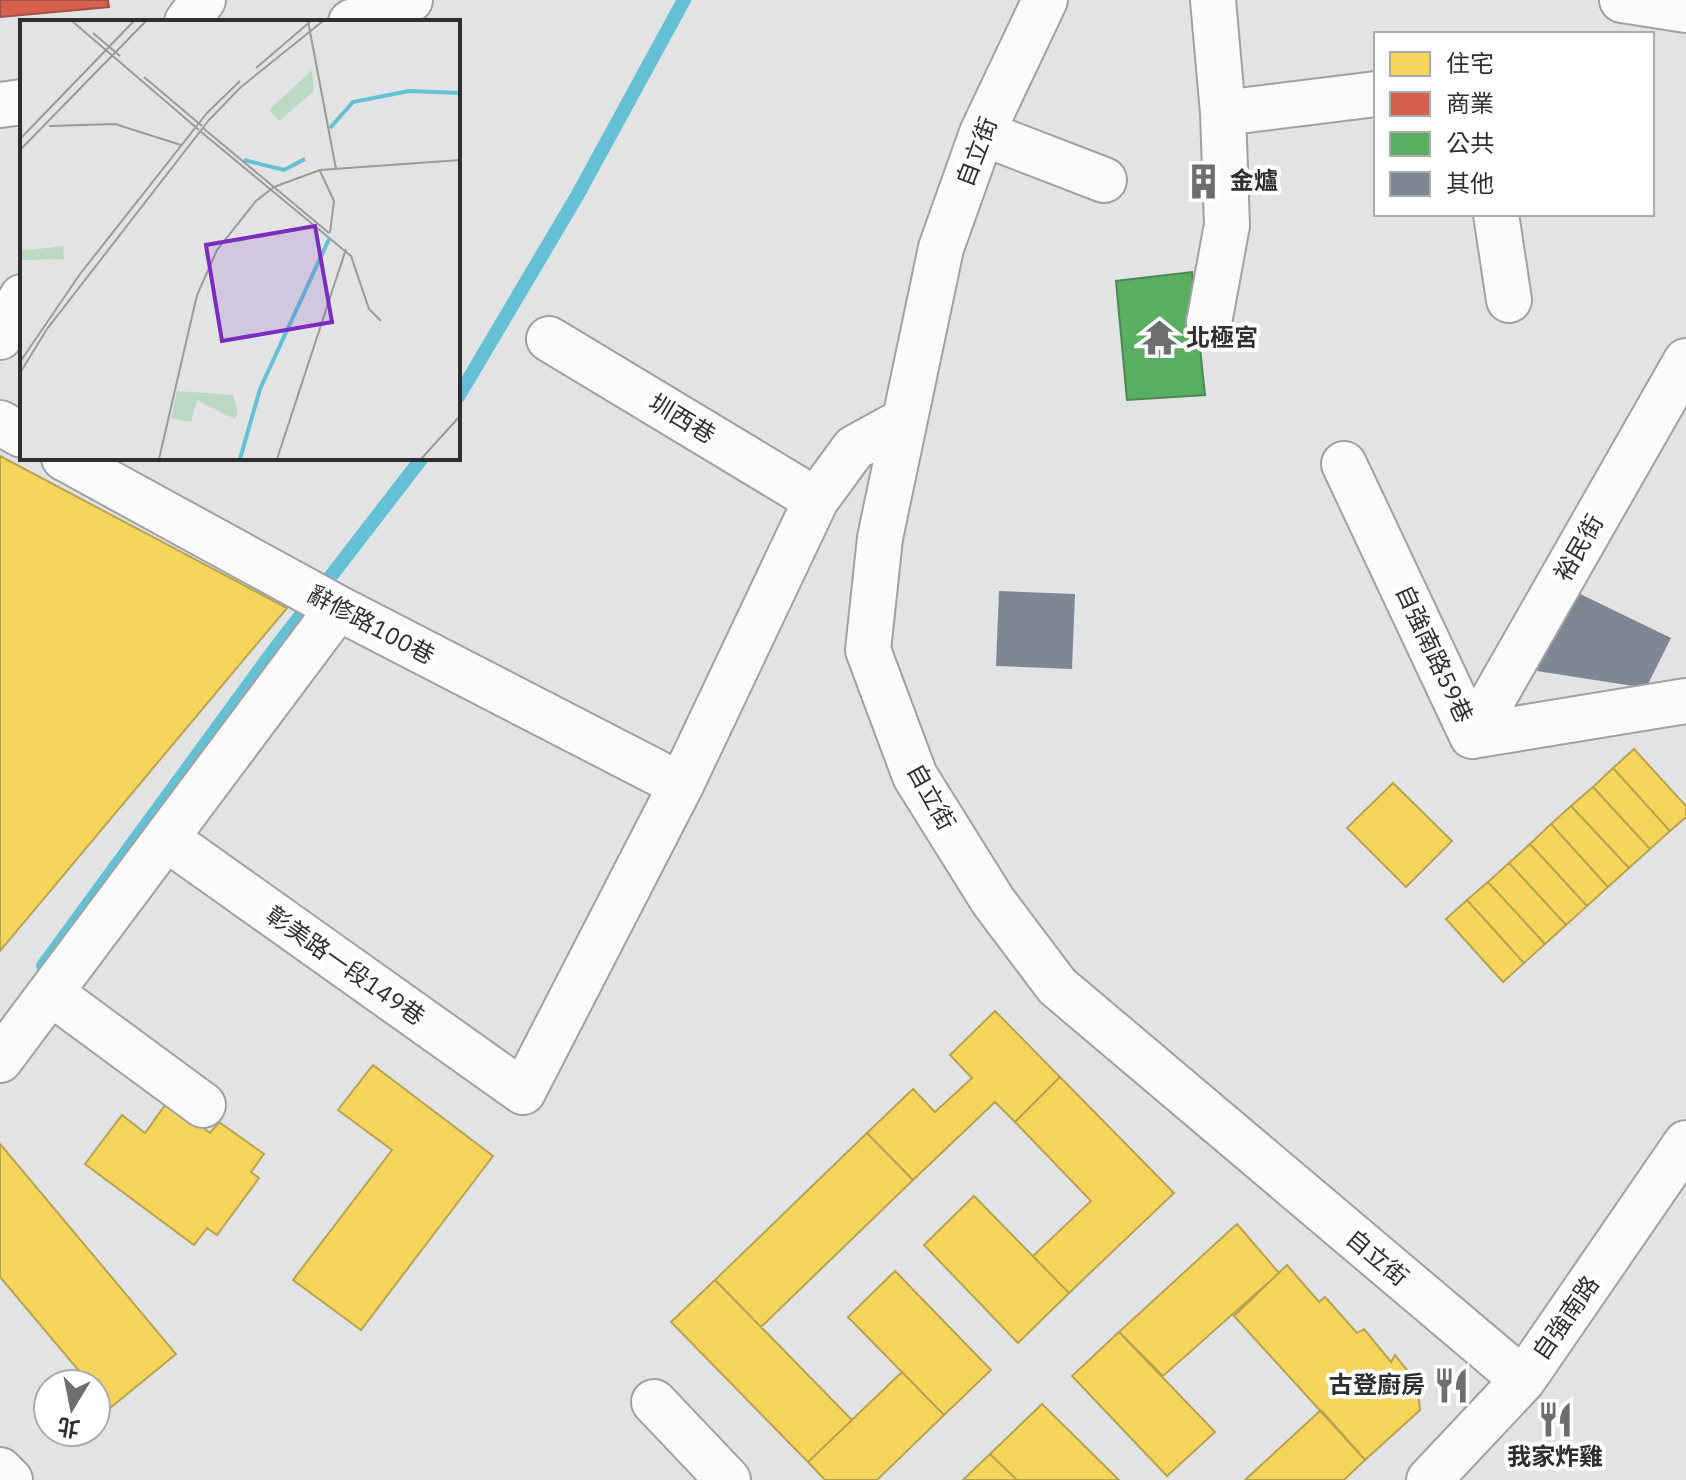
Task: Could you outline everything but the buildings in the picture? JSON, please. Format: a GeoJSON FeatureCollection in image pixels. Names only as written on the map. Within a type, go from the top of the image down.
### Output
{"type":"FeatureCollection","features":[{"type":"Feature","properties":{"kind":"street"},"geometry":{"type":"LineString","coordinates":[[188,20],[203,0]]}},
{"type":"Feature","properties":{"kind":"street"},"geometry":{"type":"LineString","coordinates":[[356,20],[410,0]]}},
{"type":"Feature","properties":{"kind":"street","name":"自立街"},"geometry":{"type":"LineString","coordinates":[[1045,0],[982,133],[941,248],[880,538],[868,650],[915,776],[993,901],[1057,986],[1523,1380]]}},
{"type":"Feature","properties":{"kind":"street"},"geometry":{"type":"LineString","coordinates":[[1209,323],[1227,225],[1223,113],[1213,0]]}},
{"type":"Feature","properties":{"kind":"street"},"geometry":{"type":"LineString","coordinates":[[1622,0],[1686,10]]}},
{"type":"Feature","properties":{"kind":"street"},"geometry":{"type":"LineString","coordinates":[[1223,113],[1374,94]]}},
{"type":"Feature","properties":{"kind":"street"},"geometry":{"type":"LineString","coordinates":[[0,105],[20,102]]}},
{"type":"Feature","properties":{"kind":"street"},"geometry":{"type":"LineString","coordinates":[[982,133],[1104,180]]}},
{"type":"Feature","properties":{"kind":"street"},"geometry":{"type":"LineString","coordinates":[[1496,216],[1509,300]]}},
{"type":"Feature","properties":{"kind":"street"},"geometry":{"type":"LineString","coordinates":[[0,337],[20,301]]}},
{"type":"Feature","properties":{"kind":"street","name":"圳西巷"},"geometry":{"type":"LineString","coordinates":[[549,339],[816,500]]}},
{"type":"Feature","properties":{"kind":"street","name":"裕民街"},"geometry":{"type":"LineString","coordinates":[[1472,736],[1686,361]]}},
{"type":"Feature","properties":{"kind":"street"},"geometry":{"type":"LineString","coordinates":[[681,785],[816,500],[854,448],[903,421]]}},
{"type":"Feature","properties":{"kind":"street"},"geometry":{"type":"LineString","coordinates":[[0,423],[20,434]]}},
{"type":"Feature","properties":{"kind":"street","name":"辭修路100巷"},"geometry":{"type":"LineString","coordinates":[[68,460],[338,608],[681,785]]}},
{"type":"Feature","properties":{"kind":"street","name":"自強南路59巷"},"geometry":{"type":"LineString","coordinates":[[1344,464],[1472,736],[1686,701]]}},
{"type":"Feature","properties":{"kind":"street"},"geometry":{"type":"LineString","coordinates":[[0,1060],[338,608]]}},
{"type":"Feature","properties":{"kind":"street","name":"彰美路一段149巷"},"geometry":{"type":"LineString","coordinates":[[167,839],[523,1092],[681,785]]}},
{"type":"Feature","properties":{"kind":"street"},"geometry":{"type":"LineString","coordinates":[[51,993],[203,1105]]}},
{"type":"Feature","properties":{"kind":"street","name":"自強南路"},"geometry":{"type":"LineString","coordinates":[[1429,1480],[1523,1380],[1686,1143]]}},
{"type":"Feature","properties":{"kind":"street"},"geometry":{"type":"LineString","coordinates":[[654,1402],[728,1480]]}},
{"type":"Feature","properties":{"kind":"street"},"geometry":{"type":"LineString","coordinates":[[0,1470],[10,1480]]}},
{"type":"Feature","properties":{"kind":"waterway"},"geometry":{"type":"LineString","coordinates":[[460,394],[577,196],[684,0]]}},
{"type":"Feature","properties":{"kind":"waterway"},"geometry":{"type":"LineString","coordinates":[[43,966],[277,646],[420,460]]}},
{"type":"Feature","properties":{"kind":"place","name":"金爐"},"geometry":{"type":"Point","coordinates":[1204,181]}},
{"type":"Feature","properties":{"kind":"place","name":"北極宮"},"geometry":{"type":"Point","coordinates":[1160,338]}},
{"type":"Feature","properties":{"kind":"place","name":"古登廚房"},"geometry":{"type":"Point","coordinates":[1451,1385]}},
{"type":"Feature","properties":{"kind":"place","name":"我家炸雞"},"geometry":{"type":"Point","coordinates":[1555,1420]}}]}
